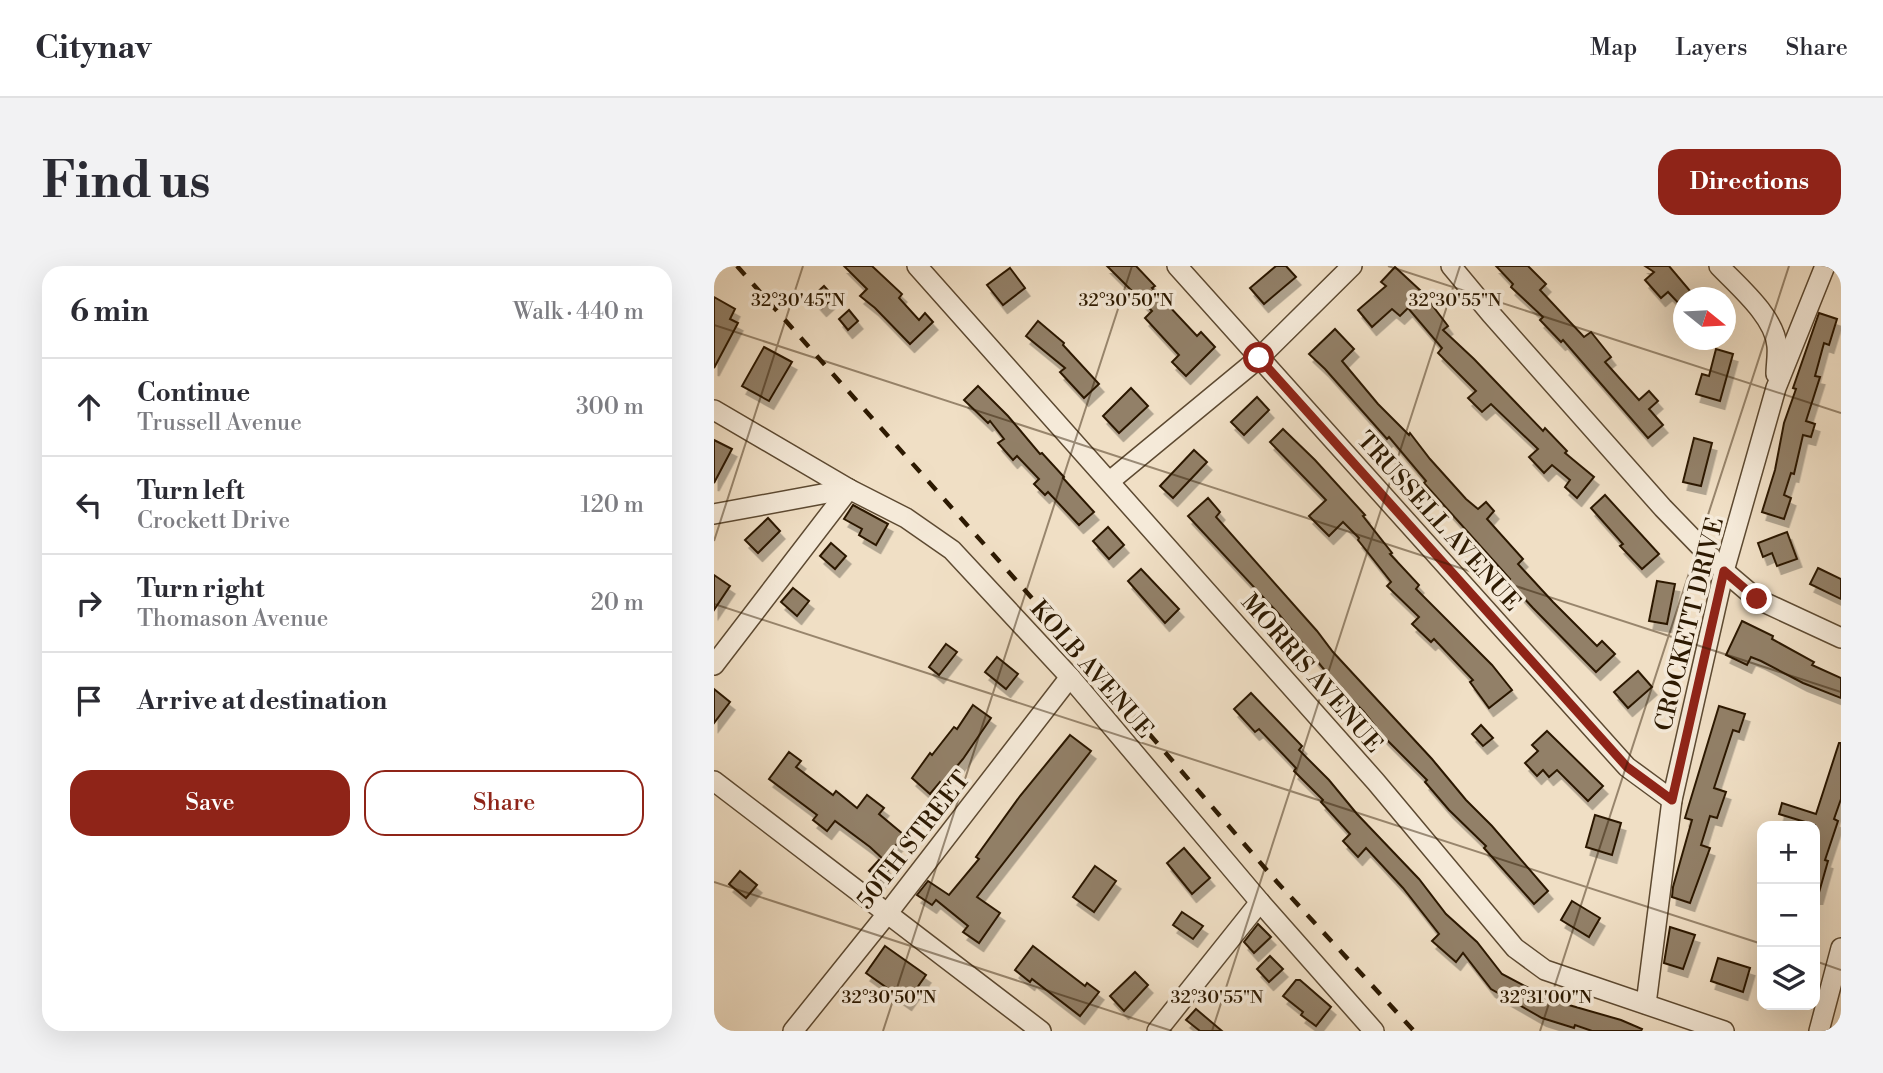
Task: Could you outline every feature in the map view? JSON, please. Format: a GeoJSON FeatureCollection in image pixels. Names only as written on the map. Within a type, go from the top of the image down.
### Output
{"type":"FeatureCollection","features":[{"type":"Feature","properties":{"kind":"street","name":"MORRIS AVENUE"},"geometry":{"type":"LineString","coordinates":[[917,266],[1376,782],[1515,948],[1545,970],[1724,1031]]}},
{"type":"Feature","properties":{"kind":"street","name":"TRUSSELL AVENUE"},"geometry":{"type":"LineString","coordinates":[[1177,266],[1627,767],[1672,800]]}},
{"type":"Feature","properties":{"kind":"street"},"geometry":{"type":"LineString","coordinates":[[1110,481],[1259,358],[1352,266]]}},
{"type":"Feature","properties":{"kind":"street"},"geometry":{"type":"LineString","coordinates":[[1451,266],[1654,498],[1724,571],[1757,599],[1841,638]]}},
{"type":"Feature","properties":{"kind":"street"},"geometry":{"type":"LineString","coordinates":[[1719,266],[1751,299],[1768,322],[1777,344],[1776,388]]}},
{"type":"Feature","properties":{"kind":"street","name":"CROCKETT DRIVE"},"geometry":{"type":"LineString","coordinates":[[1646,1004],[1672,800],[1724,571],[1776,388],[1825,266]]}},
{"type":"Feature","properties":{"kind":"street","name":"KOLB AVENUE"},"geometry":{"type":"LineString","coordinates":[[714,410],[906,519],[952,550],[1070,677],[1260,902],[1374,1031]]}},
{"type":"Feature","properties":{"kind":"street"},"geometry":{"type":"LineString","coordinates":[[714,514],[849,489]]}},
{"type":"Feature","properties":{"kind":"street"},"geometry":{"type":"LineString","coordinates":[[714,665],[849,489]]}},
{"type":"Feature","properties":{"kind":"street","name":"50TH STREET"},"geometry":{"type":"LineString","coordinates":[[793,1031],[1070,677]]}},
{"type":"Feature","properties":{"kind":"street"},"geometry":{"type":"LineString","coordinates":[[714,781],[1041,1031]]}},
{"type":"Feature","properties":{"kind":"street"},"geometry":{"type":"LineString","coordinates":[[1157,1031],[1260,902]]}},
{"type":"Feature","properties":{"kind":"street"},"geometry":{"type":"LineString","coordinates":[[1819,1031],[1841,948]]}},
{"type":"Feature","properties":{"kind":"building"},"geometry":{"type":"Polygon","coordinates":[[[844,266],[872,266],[902,294],[899,298],[919,320],[925,313],[933,322],[910,344],[860,296],[867,289],[844,266]]]}},
{"type":"Feature","properties":{"kind":"building"},"geometry":{"type":"Polygon","coordinates":[[[1107,266],[1136,266],[1155,286],[1152,288],[1197,336],[1201,332],[1215,347],[1186,376],[1172,362],[1179,355],[1145,318],[1152,311],[1107,266]]]}},
{"type":"Feature","properties":{"kind":"building"},"geometry":{"type":"Polygon","coordinates":[[[1276,266],[1286,266],[1296,277],[1264,304],[1250,288],[1276,266]]]}},
{"type":"Feature","properties":{"kind":"building"},"geometry":{"type":"Polygon","coordinates":[[[1496,266],[1528,266],[1546,284],[1540,290],[1584,337],[1591,332],[1611,357],[1605,362],[1639,400],[1649,391],[1658,401],[1649,409],[1663,425],[1648,438],[1563,340],[1561,342],[1540,320],[1543,317],[1511,287],[1513,284],[1496,266]]]}},
{"type":"Feature","properties":{"kind":"building"},"geometry":{"type":"Polygon","coordinates":[[[1645,266],[1669,266],[1687,287],[1673,287],[1673,297],[1668,292],[1661,298],[1645,280],[1654,272],[1645,266]]]}},
{"type":"Feature","properties":{"kind":"building"},"geometry":{"type":"Polygon","coordinates":[[[1395,267],[1422,292],[1448,326],[1443,330],[1543,431],[1545,428],[1567,451],[1565,453],[1594,477],[1577,498],[1565,487],[1570,480],[1552,465],[1544,473],[1529,457],[1538,449],[1491,404],[1482,412],[1468,398],[1476,391],[1438,353],[1442,348],[1408,308],[1400,316],[1392,309],[1372,327],[1358,310],[1386,286],[1381,282],[1395,267]]]}},
{"type":"Feature","properties":{"kind":"building"},"geometry":{"type":"Polygon","coordinates":[[[1010,268],[1025,288],[1003,305],[987,285],[1010,268]]]}},
{"type":"Feature","properties":{"kind":"building"},"geometry":{"type":"Polygon","coordinates":[[[824,286],[834,297],[822,308],[812,297],[824,286]]]}},
{"type":"Feature","properties":{"kind":"building"},"geometry":{"type":"Polygon","coordinates":[[[714,297],[735,309],[730,319],[738,323],[714,368],[714,297]]]}},
{"type":"Feature","properties":{"kind":"building"},"geometry":{"type":"Polygon","coordinates":[[[849,310],[858,321],[848,330],[839,319],[849,310]]]}},
{"type":"Feature","properties":{"kind":"building"},"geometry":{"type":"Polygon","coordinates":[[[1819,313],[1837,319],[1829,345],[1824,343],[1815,376],[1820,377],[1806,421],[1815,424],[1811,437],[1803,435],[1794,474],[1791,473],[1784,495],[1791,498],[1784,519],[1762,512],[1775,470],[1784,423],[1796,389],[1793,388],[1819,313]]]}},
{"type":"Feature","properties":{"kind":"building"},"geometry":{"type":"Polygon","coordinates":[[[1038,321],[1064,343],[1099,384],[1084,398],[1060,372],[1065,368],[1026,336],[1038,321]]]}},
{"type":"Feature","properties":{"kind":"building"},"geometry":{"type":"Polygon","coordinates":[[[1335,329],[1354,349],[1342,361],[1378,404],[1409,435],[1410,433],[1466,499],[1478,509],[1486,502],[1494,511],[1487,519],[1523,559],[1518,564],[1597,646],[1602,641],[1615,654],[1596,672],[1508,581],[1510,579],[1424,483],[1426,481],[1389,437],[1387,439],[1309,354],[1335,329]]]}},
{"type":"Feature","properties":{"kind":"building"},"geometry":{"type":"Polygon","coordinates":[[[764,347],[792,362],[769,401],[742,386],[764,347]]]}},
{"type":"Feature","properties":{"kind":"building"},"geometry":{"type":"Polygon","coordinates":[[[1716,350],[1733,354],[1720,401],[1696,394],[1702,374],[1709,376],[1716,350]]]}},
{"type":"Feature","properties":{"kind":"building"},"geometry":{"type":"Polygon","coordinates":[[[978,386],[1094,512],[1079,525],[1048,492],[1045,495],[1034,484],[1039,479],[1017,456],[1013,460],[998,443],[1004,439],[990,421],[988,423],[964,400],[978,386]]]}},
{"type":"Feature","properties":{"kind":"building"},"geometry":{"type":"Polygon","coordinates":[[[1131,388],[1148,406],[1119,433],[1103,416],[1131,388]]]}},
{"type":"Feature","properties":{"kind":"building"},"geometry":{"type":"Polygon","coordinates":[[[1257,397],[1269,410],[1244,435],[1231,422],[1257,397]]]}},
{"type":"Feature","properties":{"kind":"building"},"geometry":{"type":"Polygon","coordinates":[[[1283,429],[1365,515],[1363,516],[1392,553],[1390,554],[1419,585],[1416,589],[1492,665],[1512,690],[1489,708],[1470,682],[1473,680],[1434,639],[1431,642],[1412,624],[1419,617],[1387,586],[1391,582],[1359,538],[1343,522],[1329,536],[1309,516],[1326,500],[1270,442],[1283,429]]]}},
{"type":"Feature","properties":{"kind":"building"},"geometry":{"type":"Polygon","coordinates":[[[1694,438],[1712,443],[1701,486],[1683,482],[1694,438]]]}},
{"type":"Feature","properties":{"kind":"building"},"geometry":{"type":"Polygon","coordinates":[[[714,440],[732,449],[714,483],[714,440]]]}},
{"type":"Feature","properties":{"kind":"building"},"geometry":{"type":"Polygon","coordinates":[[[1194,450],[1207,462],[1173,498],[1160,486],[1194,450]]]}},
{"type":"Feature","properties":{"kind":"building"},"geometry":{"type":"Polygon","coordinates":[[[1605,495],[1659,554],[1642,569],[1620,546],[1623,544],[1591,508],[1605,495]]]}},
{"type":"Feature","properties":{"kind":"building"},"geometry":{"type":"Polygon","coordinates":[[[1208,498],[1220,512],[1216,517],[1333,652],[1548,891],[1534,904],[1484,848],[1486,846],[1449,810],[1425,782],[1427,780],[1384,737],[1277,612],[1188,516],[1208,498]]]}},
{"type":"Feature","properties":{"kind":"building"},"geometry":{"type":"Polygon","coordinates":[[[853,505],[888,524],[876,545],[859,535],[862,529],[844,519],[853,505]]]}},
{"type":"Feature","properties":{"kind":"building"},"geometry":{"type":"Polygon","coordinates":[[[768,518],[780,531],[758,553],[745,540],[768,518]]]}},
{"type":"Feature","properties":{"kind":"building"},"geometry":{"type":"Polygon","coordinates":[[[1108,527],[1124,545],[1109,559],[1093,541],[1108,527]]]}},
{"type":"Feature","properties":{"kind":"building"},"geometry":{"type":"Polygon","coordinates":[[[1787,532],[1797,559],[1777,566],[1772,553],[1763,557],[1758,543],[1787,532]]]}},
{"type":"Feature","properties":{"kind":"building"},"geometry":{"type":"Polygon","coordinates":[[[831,543],[846,556],[835,569],[820,556],[831,543]]]}},
{"type":"Feature","properties":{"kind":"building"},"geometry":{"type":"Polygon","coordinates":[[[1818,568],[1841,579],[1841,599],[1810,584],[1818,568]]]}},
{"type":"Feature","properties":{"kind":"building"},"geometry":{"type":"Polygon","coordinates":[[[1141,569],[1179,609],[1165,623],[1128,581],[1141,569]]]}},
{"type":"Feature","properties":{"kind":"building"},"geometry":{"type":"Polygon","coordinates":[[[714,575],[730,586],[714,610],[714,575]]]}},
{"type":"Feature","properties":{"kind":"building"},"geometry":{"type":"Polygon","coordinates":[[[1657,581],[1675,584],[1667,624],[1649,621],[1657,581]]]}},
{"type":"Feature","properties":{"kind":"building"},"geometry":{"type":"Polygon","coordinates":[[[793,588],[809,601],[797,616],[781,602],[793,588]]]}},
{"type":"Feature","properties":{"kind":"building"},"geometry":{"type":"Polygon","coordinates":[[[1742,621],[1773,636],[1772,639],[1814,662],[1812,665],[1841,678],[1841,698],[1803,683],[1751,657],[1747,665],[1726,655],[1742,621]]]}},
{"type":"Feature","properties":{"kind":"building"},"geometry":{"type":"Polygon","coordinates":[[[946,644],[957,652],[939,675],[929,667],[946,644]]]}},
{"type":"Feature","properties":{"kind":"building"},"geometry":{"type":"Polygon","coordinates":[[[997,657],[1018,674],[1006,689],[985,672],[997,657]]]}},
{"type":"Feature","properties":{"kind":"building"},"geometry":{"type":"Polygon","coordinates":[[[1638,671],[1652,687],[1628,708],[1614,692],[1638,671]]]}},
{"type":"Feature","properties":{"kind":"building"},"geometry":{"type":"Polygon","coordinates":[[[714,689],[730,702],[714,723],[714,689]]]}},
{"type":"Feature","properties":{"kind":"building"},"geometry":{"type":"Polygon","coordinates":[[[1251,693],[1302,746],[1299,750],[1419,879],[1446,914],[1477,942],[1502,974],[1542,995],[1541,997],[1621,1020],[1642,1029],[1641,1031],[1592,1031],[1542,1018],[1491,989],[1463,953],[1456,962],[1432,941],[1439,934],[1403,888],[1366,848],[1358,857],[1343,841],[1350,834],[1321,802],[1323,800],[1294,771],[1296,768],[1259,729],[1255,732],[1234,709],[1251,693]]]}},
{"type":"Feature","properties":{"kind":"building"},"geometry":{"type":"Polygon","coordinates":[[[973,705],[991,718],[963,759],[930,794],[912,778],[930,753],[932,755],[954,727],[957,729],[973,705]]]}},
{"type":"Feature","properties":{"kind":"building"},"geometry":{"type":"Polygon","coordinates":[[[1719,706],[1745,714],[1739,732],[1733,730],[1714,788],[1726,792],[1717,818],[1710,816],[1701,845],[1710,848],[1690,903],[1672,897],[1673,887],[1692,820],[1685,818],[1719,706]]]}},
{"type":"Feature","properties":{"kind":"building"},"geometry":{"type":"Polygon","coordinates":[[[1481,725],[1493,738],[1483,746],[1472,734],[1481,725]]]}},
{"type":"Feature","properties":{"kind":"building"},"geometry":{"type":"Polygon","coordinates":[[[1547,731],[1603,786],[1588,801],[1557,770],[1549,777],[1543,770],[1537,776],[1525,763],[1538,751],[1532,745],[1547,731]]]}},
{"type":"Feature","properties":{"kind":"building"},"geometry":{"type":"Polygon","coordinates":[[[1070,735],[1091,751],[977,897],[1000,913],[979,943],[963,932],[968,926],[936,900],[932,905],[917,895],[928,881],[949,895],[979,859],[976,857],[1020,796],[1070,735]]]}},
{"type":"Feature","properties":{"kind":"building"},"geometry":{"type":"Polygon","coordinates":[[[1841,743],[1841,799],[1834,819],[1838,821],[1825,860],[1828,861],[1820,889],[1820,821],[1802,821],[1779,814],[1782,803],[1816,814],[1841,743]]]}},
{"type":"Feature","properties":{"kind":"building"},"geometry":{"type":"Polygon","coordinates":[[[789,752],[801,761],[796,767],[833,795],[836,791],[857,808],[867,795],[884,808],[879,814],[904,835],[884,860],[835,821],[827,831],[813,820],[817,815],[769,779],[789,752]]]}},
{"type":"Feature","properties":{"kind":"building"},"geometry":{"type":"Polygon","coordinates":[[[1595,815],[1621,823],[1612,855],[1586,847],[1595,815]]]}},
{"type":"Feature","properties":{"kind":"building"},"geometry":{"type":"Polygon","coordinates":[[[1184,848],[1210,878],[1192,894],[1167,863],[1184,848]]]}},
{"type":"Feature","properties":{"kind":"building"},"geometry":{"type":"Polygon","coordinates":[[[879,860],[889,869],[880,880],[869,871],[879,860]]]}},
{"type":"Feature","properties":{"kind":"building"},"geometry":{"type":"Polygon","coordinates":[[[1095,866],[1116,881],[1094,912],[1073,897],[1095,866]]]}},
{"type":"Feature","properties":{"kind":"building"},"geometry":{"type":"Polygon","coordinates":[[[740,871],[757,885],[746,898],[729,884],[740,871]]]}},
{"type":"Feature","properties":{"kind":"building"},"geometry":{"type":"Polygon","coordinates":[[[1572,901],[1600,918],[1589,937],[1561,920],[1572,901]]]}},
{"type":"Feature","properties":{"kind":"building"},"geometry":{"type":"Polygon","coordinates":[[[1182,912],[1203,926],[1193,939],[1173,925],[1182,912]]]}},
{"type":"Feature","properties":{"kind":"building"},"geometry":{"type":"Polygon","coordinates":[[[1258,924],[1271,937],[1254,953],[1244,942],[1258,924]]]}},
{"type":"Feature","properties":{"kind":"building"},"geometry":{"type":"Polygon","coordinates":[[[1670,927],[1695,935],[1683,969],[1664,963],[1670,927]]]}},
{"type":"Feature","properties":{"kind":"building"},"geometry":{"type":"Polygon","coordinates":[[[885,946],[926,975],[907,1002],[866,973],[885,946]]]}},
{"type":"Feature","properties":{"kind":"building"},"geometry":{"type":"Polygon","coordinates":[[[1033,946],[1085,986],[1087,983],[1099,992],[1080,1016],[1032,979],[1030,982],[1015,970],[1033,946]]]}},
{"type":"Feature","properties":{"kind":"building"},"geometry":{"type":"Polygon","coordinates":[[[1270,956],[1283,969],[1269,982],[1257,969],[1270,956]]]}},
{"type":"Feature","properties":{"kind":"building"},"geometry":{"type":"Polygon","coordinates":[[[1718,958],[1750,968],[1743,992],[1711,981],[1718,958]]]}},
{"type":"Feature","properties":{"kind":"building"},"geometry":{"type":"Polygon","coordinates":[[[1135,972],[1148,985],[1124,1011],[1110,996],[1135,972]]]}},
{"type":"Feature","properties":{"kind":"building"},"geometry":{"type":"Polygon","coordinates":[[[1296,980],[1300,980],[1331,1007],[1316,1026],[1283,996],[1296,980]]]}},
{"type":"Feature","properties":{"kind":"building"},"geometry":{"type":"Polygon","coordinates":[[[1196,1009],[1222,1031],[1200,1031],[1186,1020],[1196,1009]]]}},
{"type":"Feature","properties":{"kind":"railway"},"geometry":{"type":"LineString","coordinates":[[737,266],[1039,606],[1277,882],[1414,1031]]}},
{"type":"Feature","properties":{"kind":"route"},"geometry":{"type":"LineString","coordinates":[[1259,358],[1627,767],[1672,800],[1724,571],[1757,599]]}}]}
